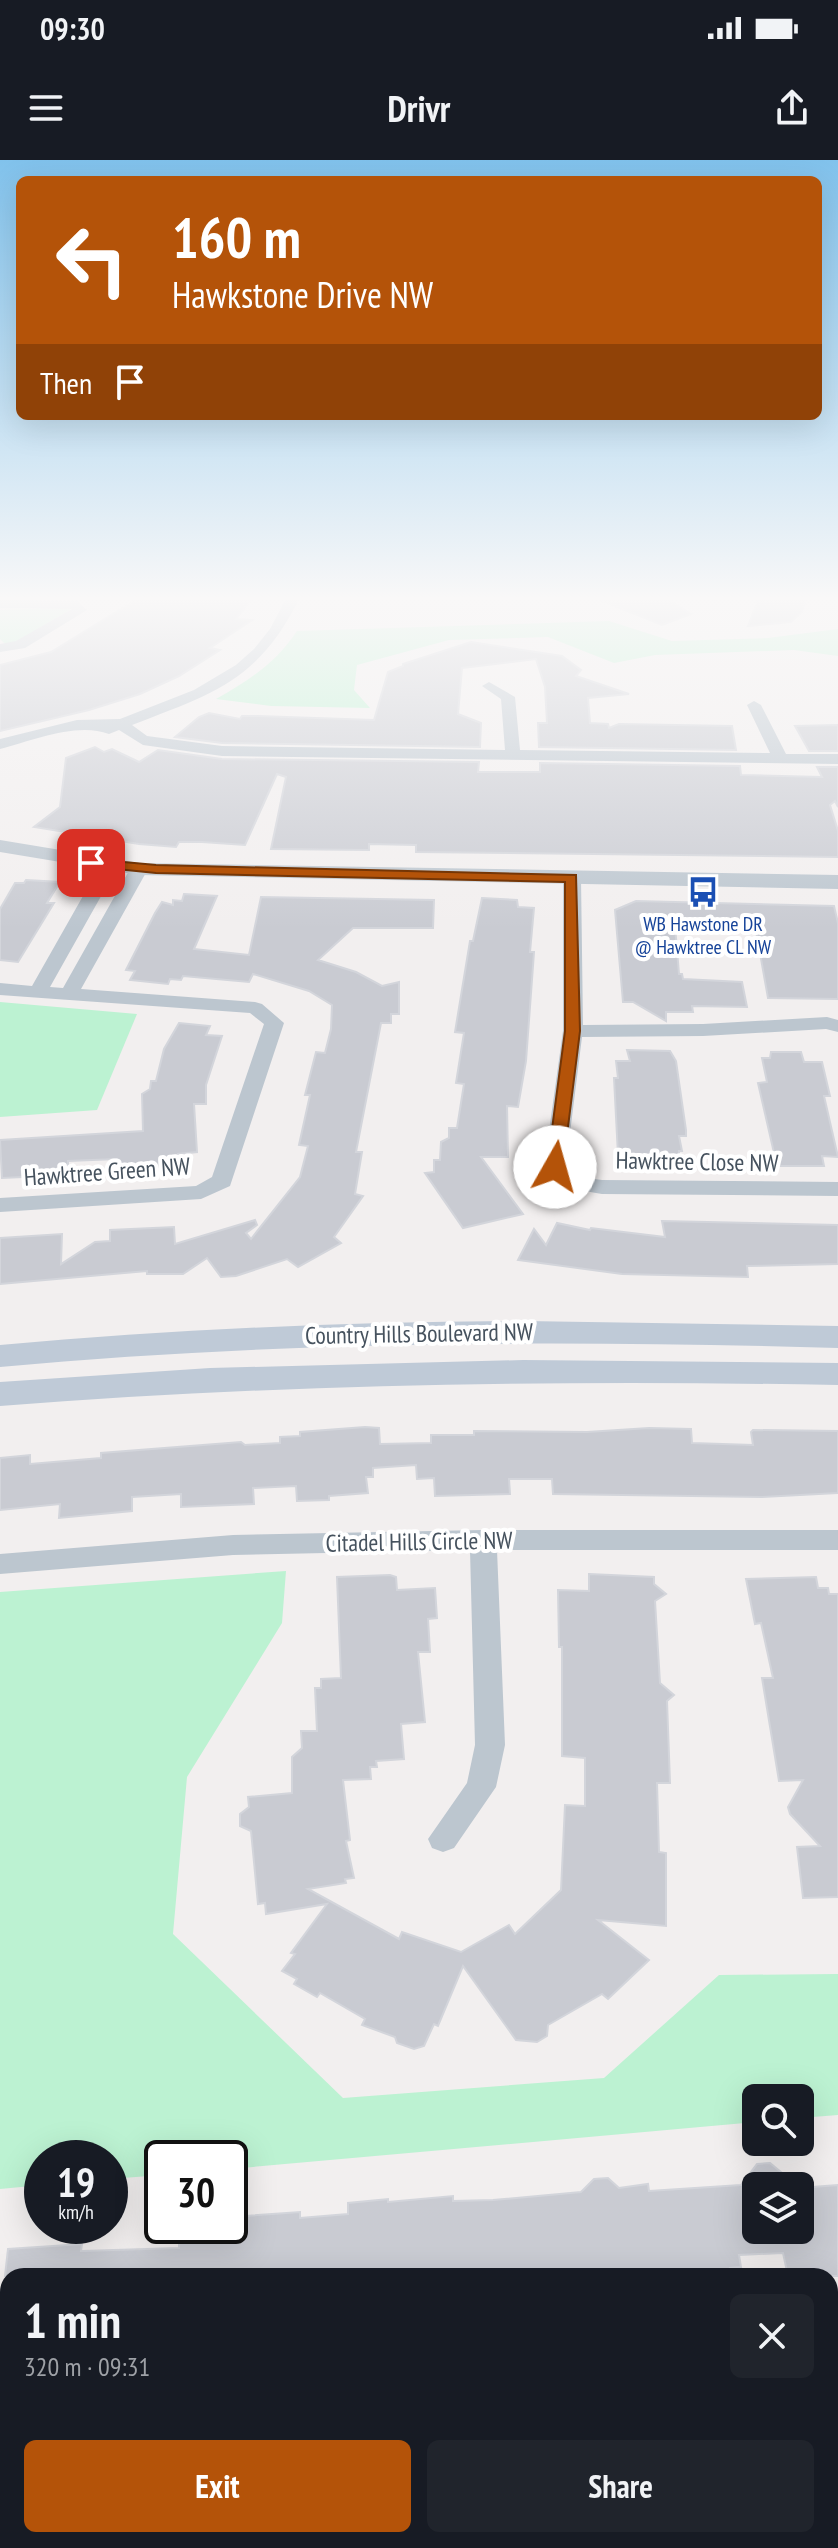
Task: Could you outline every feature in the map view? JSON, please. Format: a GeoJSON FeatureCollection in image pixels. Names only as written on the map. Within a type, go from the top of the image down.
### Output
{"type":"FeatureCollection","features":[{"type":"Feature","properties":{"kind":"main road","name":"Country Hills Boulevard NW"},"geometry":{"type":"LineString","coordinates":[[0,1356],[276,1336],[471,1331],[679,1332],[838,1337]]}},
{"type":"Feature","properties":{"kind":"main road","name":"Country Hills Boulevard NW"},"geometry":{"type":"LineString","coordinates":[[0,1394],[259,1375],[438,1370],[630,1369],[838,1374]]}},
{"type":"Feature","properties":{"kind":"street"},"geometry":{"type":"LineString","coordinates":[[0,759],[82,739],[163,706]]}},
{"type":"Feature","properties":{"kind":"street"},"geometry":{"type":"LineString","coordinates":[[509,706],[513,757]]}},
{"type":"Feature","properties":{"kind":"street"},"geometry":{"type":"LineString","coordinates":[[755,706],[781,760]]}},
{"type":"Feature","properties":{"kind":"street"},"geometry":{"type":"LineString","coordinates":[[0,744],[77,725],[120,724],[143,740],[222,751],[838,759]]}},
{"type":"Feature","properties":{"kind":"street"},"geometry":{"type":"LineString","coordinates":[[0,846],[139,869],[838,882]]}},
{"type":"Feature","properties":{"kind":"street"},"geometry":{"type":"LineString","coordinates":[[38,992],[109,866]]}},
{"type":"Feature","properties":{"kind":"street"},"geometry":{"type":"LineString","coordinates":[[69,994],[139,869]]}},
{"type":"Feature","properties":{"kind":"street","name":"Hawktree Close NW"},"geometry":{"type":"LineString","coordinates":[[572,878],[573,1031],[555,1167],[574,1183],[602,1187],[838,1189]]}},
{"type":"Feature","properties":{"kind":"street","name":"Hawktree Green NW"},"geometry":{"type":"LineString","coordinates":[[0,989],[255,1008],[274,1023],[222,1181],[201,1192],[0,1205]]}},
{"type":"Feature","properties":{"kind":"street"},"geometry":{"type":"LineString","coordinates":[[573,1031],[703,1030],[827,1023],[838,1026]]}},
{"type":"Feature","properties":{"kind":"street"},"geometry":{"type":"LineString","coordinates":[[443,1839],[481,1787],[490,1745],[483,1540]]}},
{"type":"Feature","properties":{"kind":"street","name":"Citadel Hills Circle NW"},"geometry":{"type":"LineString","coordinates":[[0,1564],[233,1545],[483,1540],[838,1540]]}},
{"type":"Feature","properties":{"kind":"green space"},"geometry":{"type":"Polygon","coordinates":[[[293,706],[369,706],[370,708],[293,706]]]}},
{"type":"Feature","properties":{"kind":"green space"},"geometry":{"type":"Polygon","coordinates":[[[0,1002],[137,1014],[97,1110],[0,1117],[0,1002]]]}},
{"type":"Feature","properties":{"kind":"green space"},"geometry":{"type":"Polygon","coordinates":[[[286,1571],[282,1623],[187,1777],[173,1934],[343,2098],[604,2078],[719,1975],[838,1974],[838,2115],[814,2117],[814,2084],[742,2084],[742,2123],[248,2167],[248,2140],[144,2140],[144,2176],[128,2178],[128,2140],[24,2140],[24,2187],[0,2189],[0,1592],[286,1571]]]}},
{"type":"Feature","properties":{"kind":"building"},"geometry":{"type":"Polygon","coordinates":[[[0,706],[100,706],[89,710],[0,731],[0,706]]]}},
{"type":"Feature","properties":{"kind":"building"},"geometry":{"type":"Polygon","coordinates":[[[378,706],[459,706],[458,714],[481,723],[480,747],[222,743],[175,737],[199,717],[209,713],[240,719],[242,716],[258,716],[374,720],[378,706]]]}},
{"type":"Feature","properties":{"kind":"building"},"geometry":{"type":"Polygon","coordinates":[[[546,706],[589,706],[590,723],[608,724],[609,728],[619,724],[732,726],[736,750],[539,747],[538,723],[547,723],[546,706]]]}},
{"type":"Feature","properties":{"kind":"building"},"geometry":{"type":"Polygon","coordinates":[[[838,725],[838,751],[809,751],[795,726],[838,725]]]}},
{"type":"Feature","properties":{"kind":"building"},"geometry":{"type":"Polygon","coordinates":[[[95,747],[104,752],[112,749],[139,762],[158,750],[222,759],[479,762],[478,772],[540,772],[540,763],[740,766],[741,775],[822,777],[817,767],[838,767],[838,807],[835,801],[830,805],[838,831],[838,857],[416,852],[416,845],[369,844],[369,850],[271,849],[286,777],[277,774],[245,845],[179,842],[176,847],[139,844],[34,827],[60,807],[66,758],[95,747]]]}},
{"type":"Feature","properties":{"kind":"building"},"geometry":{"type":"Polygon","coordinates":[[[26,880],[60,882],[47,903],[54,903],[18,962],[0,960],[0,909],[15,883],[26,880]]]}},
{"type":"Feature","properties":{"kind":"building"},"geometry":{"type":"Polygon","coordinates":[[[184,894],[217,896],[194,949],[249,955],[261,897],[434,900],[433,928],[353,928],[318,960],[356,972],[382,986],[399,982],[399,1014],[391,1014],[391,1023],[381,1023],[356,1152],[362,1152],[355,1194],[363,1196],[334,1237],[341,1243],[298,1267],[287,1259],[236,1276],[221,1277],[207,1258],[183,1274],[147,1274],[147,1271],[0,1284],[0,1238],[62,1234],[61,1264],[95,1242],[110,1241],[110,1230],[174,1227],[175,1244],[255,1220],[257,1225],[246,1233],[251,1239],[300,1177],[308,1146],[299,1145],[310,1095],[305,1095],[316,1052],[325,1053],[331,1029],[332,1005],[309,991],[253,974],[249,982],[183,976],[181,980],[170,979],[168,984],[130,980],[135,971],[126,970],[155,913],[162,902],[173,905],[173,900],[182,901],[184,894]]]}},
{"type":"Feature","properties":{"kind":"building"},"geometry":{"type":"Polygon","coordinates":[[[482,898],[517,900],[518,907],[534,908],[526,1061],[518,1107],[507,1106],[508,1157],[481,1157],[523,1214],[463,1228],[425,1173],[434,1172],[434,1160],[440,1160],[441,1142],[449,1138],[449,1128],[457,1128],[464,1084],[456,1083],[464,1033],[455,1032],[470,941],[473,941],[482,898]]]}},
{"type":"Feature","properties":{"kind":"building"},"geometry":{"type":"Polygon","coordinates":[[[636,901],[834,906],[838,923],[838,999],[768,998],[756,931],[675,926],[679,974],[683,979],[742,982],[747,1007],[692,1006],[693,1012],[666,1012],[666,1021],[633,1002],[623,1002],[615,910],[636,901]]]}},
{"type":"Feature","properties":{"kind":"building"},"geometry":{"type":"Polygon","coordinates":[[[179,1023],[210,1026],[206,1035],[222,1036],[206,1085],[206,1104],[194,1104],[197,1152],[178,1154],[178,1165],[117,1170],[117,1159],[68,1161],[68,1175],[2,1178],[0,1140],[143,1131],[142,1094],[150,1089],[151,1081],[156,1081],[164,1049],[179,1023]]]}},
{"type":"Feature","properties":{"kind":"building"},"geometry":{"type":"Polygon","coordinates":[[[627,1050],[670,1051],[676,1061],[686,1130],[686,1136],[679,1136],[682,1151],[679,1151],[679,1167],[634,1167],[632,1155],[618,1155],[614,1078],[618,1078],[616,1061],[630,1061],[627,1050]]]}},
{"type":"Feature","properties":{"kind":"building"},"geometry":{"type":"Polygon","coordinates":[[[771,1052],[801,1052],[804,1062],[822,1062],[830,1096],[824,1096],[838,1157],[822,1156],[824,1166],[777,1166],[758,1083],[767,1082],[762,1058],[770,1058],[771,1052]]]}},
{"type":"Feature","properties":{"kind":"building"},"geometry":{"type":"Polygon","coordinates":[[[662,1221],[838,1225],[838,1264],[747,1266],[748,1277],[622,1274],[518,1260],[534,1229],[546,1245],[557,1223],[590,1230],[665,1237],[662,1221]]]}},
{"type":"Feature","properties":{"kind":"building"},"geometry":{"type":"Polygon","coordinates":[[[379,1428],[380,1444],[431,1443],[431,1435],[474,1435],[474,1431],[587,1432],[649,1428],[691,1429],[692,1443],[753,1445],[753,1430],[838,1431],[838,1493],[762,1497],[553,1494],[552,1479],[509,1479],[510,1494],[435,1496],[434,1478],[417,1479],[416,1465],[373,1468],[373,1477],[366,1477],[368,1493],[329,1496],[329,1500],[297,1501],[296,1486],[253,1488],[254,1504],[181,1507],[181,1494],[132,1497],[132,1511],[59,1518],[60,1504],[0,1510],[0,1458],[30,1455],[30,1464],[101,1458],[101,1453],[241,1442],[245,1445],[280,1443],[280,1437],[300,1436],[300,1432],[379,1428]]]}},
{"type":"Feature","properties":{"kind":"building"},"geometry":{"type":"Polygon","coordinates":[[[589,1574],[654,1577],[654,1584],[666,1594],[655,1601],[660,1683],[674,1695],[667,1701],[670,1783],[657,1783],[659,1852],[666,1853],[666,1926],[598,1920],[649,1960],[608,1999],[602,1994],[548,2025],[547,2036],[537,2042],[516,2040],[463,1966],[438,2026],[434,2024],[424,2046],[414,2049],[397,2043],[395,2037],[362,2025],[365,2019],[320,1993],[317,1997],[294,1984],[297,1979],[282,1971],[295,1954],[291,1953],[327,1904],[266,1914],[265,1903],[258,1904],[251,1831],[240,1826],[240,1814],[249,1807],[248,1797],[292,1793],[292,1757],[302,1748],[301,1731],[317,1731],[315,1688],[321,1688],[321,1679],[341,1678],[337,1577],[390,1575],[396,1577],[397,1590],[435,1588],[437,1618],[428,1619],[430,1652],[418,1652],[425,1722],[401,1724],[404,1759],[376,1761],[377,1767],[370,1767],[371,1779],[343,1780],[350,1840],[346,1841],[354,1878],[345,1879],[346,1883],[308,1889],[399,1939],[402,1932],[461,1952],[509,1925],[515,1934],[561,1890],[565,1805],[585,1806],[585,1758],[562,1756],[562,1647],[559,1647],[558,1590],[589,1591],[589,1574]]]}},
{"type":"Feature","properties":{"kind":"building"},"geometry":{"type":"Polygon","coordinates":[[[816,1577],[818,1588],[828,1588],[829,1594],[838,1594],[838,1897],[803,1898],[797,1847],[820,1846],[790,1814],[788,1807],[803,1780],[779,1781],[762,1678],[773,1678],[761,1623],[755,1624],[746,1579],[816,1577]]]}},
{"type":"Feature","properties":{"kind":"building"},"geometry":{"type":"Polygon","coordinates":[[[770,2163],[781,2172],[751,2172],[757,2164],[770,2163]]]}},
{"type":"Feature","properties":{"kind":"building"},"geometry":{"type":"Polygon","coordinates":[[[608,2178],[619,2188],[648,2184],[649,2191],[742,2184],[742,2244],[814,2244],[814,2187],[838,2185],[838,2268],[786,2268],[783,2253],[739,2255],[741,2267],[730,2268],[6,2268],[8,2249],[82,2244],[81,2251],[179,2248],[179,2244],[248,2244],[248,2216],[300,2212],[300,2218],[348,2214],[348,2203],[453,2196],[453,2201],[493,2200],[581,2192],[594,2179],[608,2178]]]}},
{"type":"Feature","properties":{"kind":"place","name":"WB Hawstone DR @ Hawktree CL NW"},"geometry":{"type":"Point","coordinates":[703,892]}},
{"type":"Feature","properties":{"kind":"route"},"geometry":{"type":"LineString","coordinates":[[91,863],[139,869],[572,878],[573,1031],[555,1167]]}}]}
